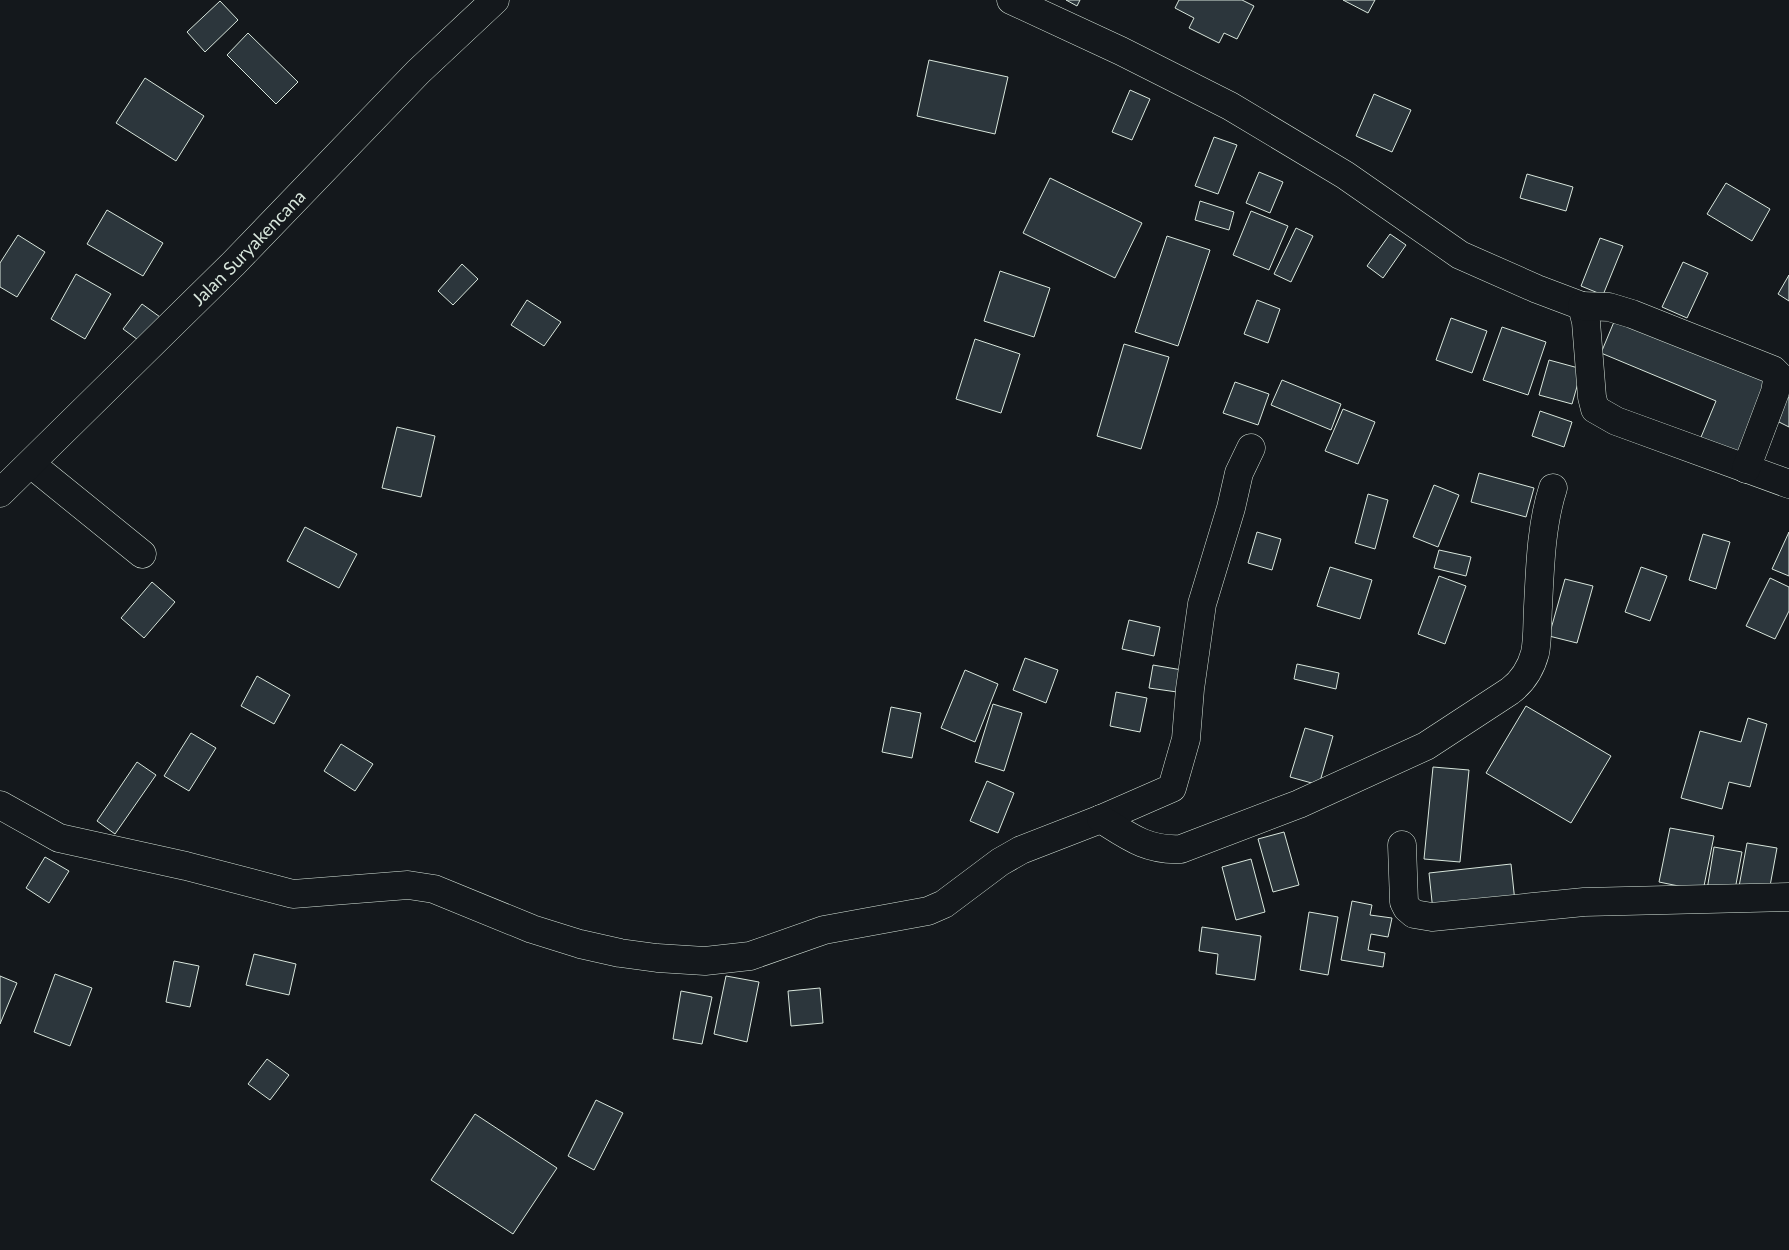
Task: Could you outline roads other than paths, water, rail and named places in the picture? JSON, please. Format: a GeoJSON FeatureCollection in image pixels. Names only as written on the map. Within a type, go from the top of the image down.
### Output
{"type":"FeatureCollection","features":[{"type":"Feature","properties":{"kind":"street","name":"Jalan Suryakencana"},"geometry":{"type":"LineString","coordinates":[[0,493],[234,264],[418,72],[495,0]]}},
{"type":"Feature","properties":{"kind":"street"},"geometry":{"type":"LineString","coordinates":[[1011,0],[1121,51],[1230,106],[1345,175],[1460,255],[1537,289],[1582,306],[1609,307],[1632,314],[1773,370],[1778,375],[1775,392],[1746,469]]}},
{"type":"Feature","properties":{"kind":"street"},"geometry":{"type":"LineString","coordinates":[[1582,306],[1587,330],[1592,397],[1595,409],[1616,422],[1789,484]]}},
{"type":"Feature","properties":{"kind":"street"},"geometry":{"type":"LineString","coordinates":[[0,805],[59,838],[186,866],[293,894],[408,885],[434,889],[532,928],[580,944],[620,953],[657,958],[705,961],[750,956],[824,930],[928,911],[944,904],[1000,862],[1021,850],[1101,820],[1172,788],[1186,739],[1190,689],[1202,604],[1231,508],[1239,473],[1251,448]]}},
{"type":"Feature","properties":{"kind":"street"},"geometry":{"type":"LineString","coordinates":[[31,464],[142,554]]}},
{"type":"Feature","properties":{"kind":"street"},"geometry":{"type":"LineString","coordinates":[[1101,820],[1148,846],[1165,850],[1180,849],[1299,804],[1426,746],[1519,685],[1535,652],[1539,583],[1546,516],[1553,488]]}},
{"type":"Feature","properties":{"kind":"street"},"geometry":{"type":"LineString","coordinates":[[1402,845],[1404,902],[1414,914],[1423,916],[1471,914],[1584,902],[1789,897]]}}]}
